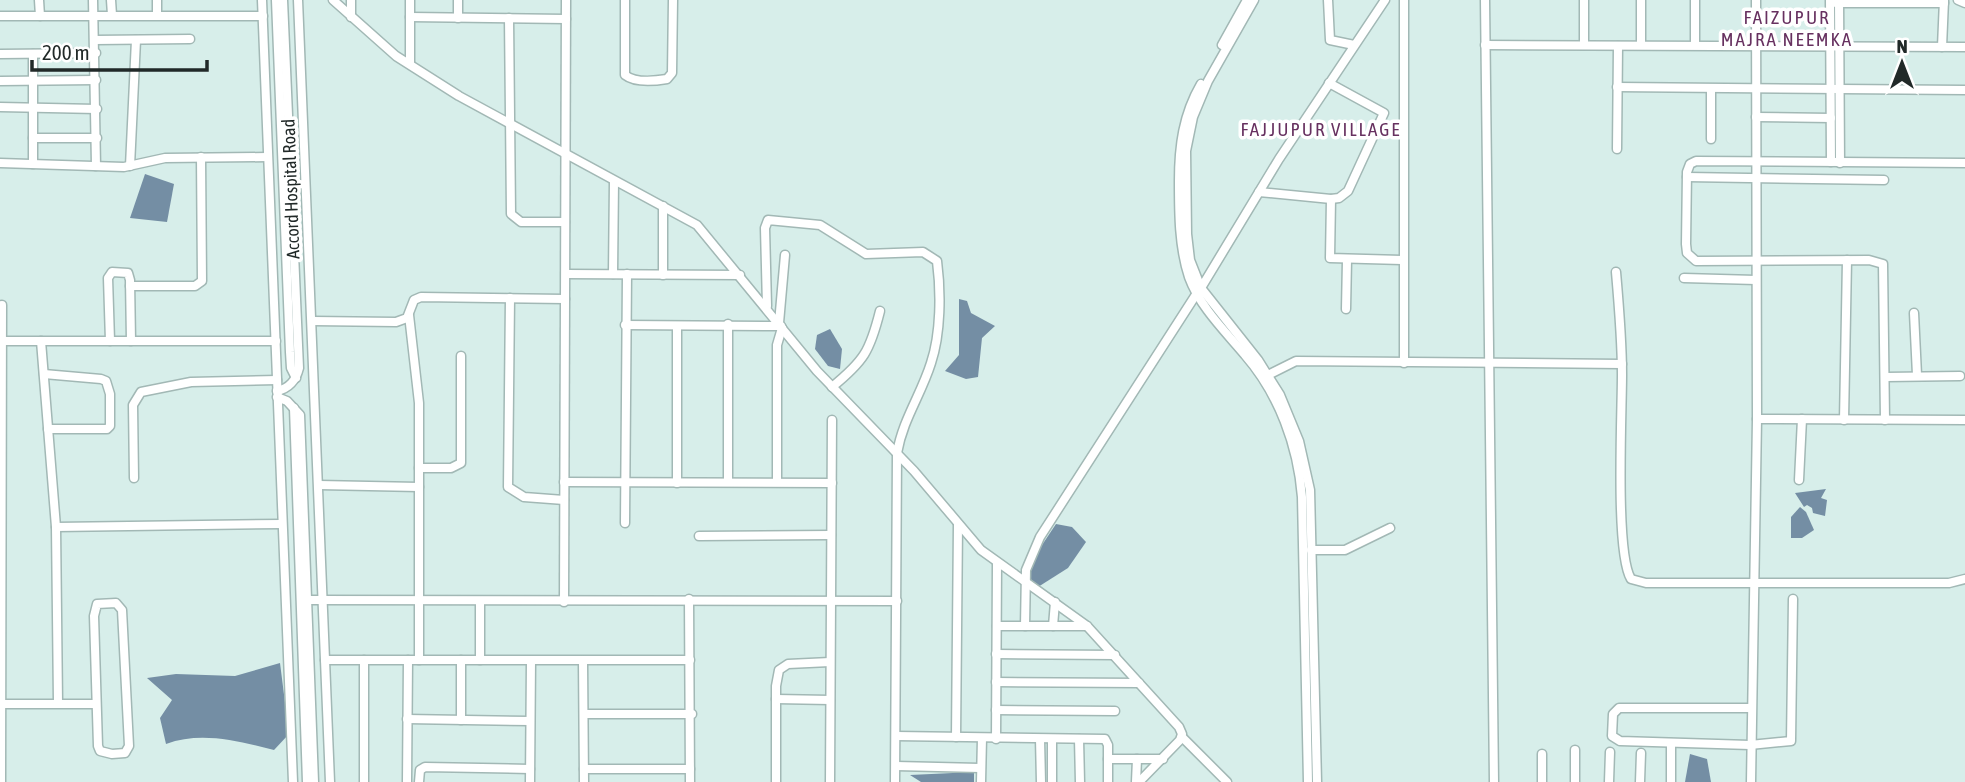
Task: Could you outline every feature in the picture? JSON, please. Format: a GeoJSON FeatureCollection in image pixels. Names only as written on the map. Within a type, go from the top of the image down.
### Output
{"type":"FeatureCollection","features":[{"type":"Feature","properties":{"kind":"street"},"geometry":{"type":"LineString","coordinates":[[39,0],[40,16]]}},
{"type":"Feature","properties":{"kind":"street"},"geometry":{"type":"LineString","coordinates":[[93,0],[96,166]]}},
{"type":"Feature","properties":{"kind":"street"},"geometry":{"type":"LineString","coordinates":[[111,0],[112,15]]}},
{"type":"Feature","properties":{"kind":"street"},"geometry":{"type":"LineString","coordinates":[[157,0],[157,15]]}},
{"type":"Feature","properties":{"kind":"street"},"geometry":{"type":"LineString","coordinates":[[262,0],[293,782]]}},
{"type":"Feature","properties":{"kind":"street"},"geometry":{"type":"LineString","coordinates":[[275,0],[290,352],[296,378],[277,394]]}},
{"type":"Feature","properties":{"kind":"street","name":"Accord Hospital Road"},"geometry":{"type":"LineString","coordinates":[[283,0],[299,368],[296,378]]}},
{"type":"Feature","properties":{"kind":"street"},"geometry":{"type":"LineString","coordinates":[[298,0],[330,782]]}},
{"type":"Feature","properties":{"kind":"street"},"geometry":{"type":"LineString","coordinates":[[333,0],[410,64],[510,126],[697,225],[832,387],[897,453],[997,565],[1025,581],[1087,626],[1180,727],[1182,737],[1227,782]]}},
{"type":"Feature","properties":{"kind":"street"},"geometry":{"type":"LineString","coordinates":[[351,0],[351,17]]}},
{"type":"Feature","properties":{"kind":"street"},"geometry":{"type":"LineString","coordinates":[[410,0],[410,64]]}},
{"type":"Feature","properties":{"kind":"street"},"geometry":{"type":"LineString","coordinates":[[458,0],[458,18]]}},
{"type":"Feature","properties":{"kind":"street"},"geometry":{"type":"LineString","coordinates":[[564,602],[566,0]]}},
{"type":"Feature","properties":{"kind":"street"},"geometry":{"type":"LineString","coordinates":[[625,0],[625,75],[630,79],[662,80],[672,73],[673,0]]}},
{"type":"Feature","properties":{"kind":"street"},"geometry":{"type":"LineString","coordinates":[[1247,0],[1195,94],[1183,126],[1179,169],[1181,238],[1184,260],[1199,290],[1270,388],[1297,460],[1302,497],[1308,782]]}},
{"type":"Feature","properties":{"kind":"street"},"geometry":{"type":"LineString","coordinates":[[1254,0],[1197,103],[1189,131],[1185,172],[1186,234],[1199,290],[1268,375],[1289,416],[1304,457],[1310,490],[1317,782]]}},
{"type":"Feature","properties":{"kind":"street"},"geometry":{"type":"LineString","coordinates":[[1328,0],[1330,40],[1354,45]]}},
{"type":"Feature","properties":{"kind":"street"},"geometry":{"type":"LineString","coordinates":[[1025,626],[1025,581],[1031,555],[1050,519],[1385,0]]}},
{"type":"Feature","properties":{"kind":"street"},"geometry":{"type":"LineString","coordinates":[[1404,363],[1402,260],[1406,149],[1405,0]]}},
{"type":"Feature","properties":{"kind":"street"},"geometry":{"type":"LineString","coordinates":[[1485,0],[1494,782]]}},
{"type":"Feature","properties":{"kind":"street"},"geometry":{"type":"LineString","coordinates":[[1584,0],[1584,45]]}},
{"type":"Feature","properties":{"kind":"street"},"geometry":{"type":"LineString","coordinates":[[1641,0],[1641,45]]}},
{"type":"Feature","properties":{"kind":"street"},"geometry":{"type":"LineString","coordinates":[[1695,0],[1695,45]]}},
{"type":"Feature","properties":{"kind":"street"},"geometry":{"type":"LineString","coordinates":[[1751,782],[1752,584],[1757,419],[1756,0]]}},
{"type":"Feature","properties":{"kind":"street"},"geometry":{"type":"LineString","coordinates":[[1958,0],[1965,4]]}},
{"type":"Feature","properties":{"kind":"street"},"geometry":{"type":"LineString","coordinates":[[1836,162],[1834,2],[1944,2],[1942,47]]}},
{"type":"Feature","properties":{"kind":"street"},"geometry":{"type":"LineString","coordinates":[[0,16],[263,16]]}},
{"type":"Feature","properties":{"kind":"street"},"geometry":{"type":"LineString","coordinates":[[410,17],[566,19]]}},
{"type":"Feature","properties":{"kind":"street"},"geometry":{"type":"LineString","coordinates":[[509,18],[513,219],[521,222],[565,222]]}},
{"type":"Feature","properties":{"kind":"street"},"geometry":{"type":"LineString","coordinates":[[95,40],[190,39]]}},
{"type":"Feature","properties":{"kind":"street"},"geometry":{"type":"LineString","coordinates":[[130,166],[136,40]]}},
{"type":"Feature","properties":{"kind":"street"},"geometry":{"type":"LineString","coordinates":[[1485,45],[1965,47]]}},
{"type":"Feature","properties":{"kind":"street"},"geometry":{"type":"LineString","coordinates":[[1617,149],[1618,46]]}},
{"type":"Feature","properties":{"kind":"street"},"geometry":{"type":"LineString","coordinates":[[0,54],[96,53]]}},
{"type":"Feature","properties":{"kind":"street"},"geometry":{"type":"LineString","coordinates":[[33,54],[33,164]]}},
{"type":"Feature","properties":{"kind":"street"},"geometry":{"type":"LineString","coordinates":[[0,81],[96,80]]}},
{"type":"Feature","properties":{"kind":"street"},"geometry":{"type":"LineString","coordinates":[[1259,192],[1331,199],[1339,198],[1348,191],[1385,116],[1380,108],[1329,83]]}},
{"type":"Feature","properties":{"kind":"street"},"geometry":{"type":"LineString","coordinates":[[1617,87],[1965,90]]}},
{"type":"Feature","properties":{"kind":"street"},"geometry":{"type":"LineString","coordinates":[[1711,89],[1711,139]]}},
{"type":"Feature","properties":{"kind":"street"},"geometry":{"type":"LineString","coordinates":[[1835,89],[1831,118],[1836,162]]}},
{"type":"Feature","properties":{"kind":"street"},"geometry":{"type":"LineString","coordinates":[[0,107],[97,109]]}},
{"type":"Feature","properties":{"kind":"street"},"geometry":{"type":"LineString","coordinates":[[1756,117],[1831,118]]}},
{"type":"Feature","properties":{"kind":"street"},"geometry":{"type":"LineString","coordinates":[[33,138],[97,138]]}},
{"type":"Feature","properties":{"kind":"street"},"geometry":{"type":"LineString","coordinates":[[130,286],[195,286],[202,281],[201,157]]}},
{"type":"Feature","properties":{"kind":"street"},"geometry":{"type":"LineString","coordinates":[[0,163],[130,166],[164,158],[267,157]]}},
{"type":"Feature","properties":{"kind":"street"},"geometry":{"type":"LineString","coordinates":[[1885,420],[1885,268],[1879,261],[1756,263],[1696,261],[1690,258],[1686,244],[1686,177],[1690,164],[1965,163]]}},
{"type":"Feature","properties":{"kind":"street"},"geometry":{"type":"LineString","coordinates":[[1686,177],[1884,180]]}},
{"type":"Feature","properties":{"kind":"street"},"geometry":{"type":"LineString","coordinates":[[613,274],[614,181]]}},
{"type":"Feature","properties":{"kind":"street"},"geometry":{"type":"LineString","coordinates":[[1331,199],[1330,258],[1402,260]]}},
{"type":"Feature","properties":{"kind":"street"},"geometry":{"type":"LineString","coordinates":[[663,206],[663,275]]}},
{"type":"Feature","properties":{"kind":"street"},"geometry":{"type":"LineString","coordinates":[[767,306],[765,228],[768,220],[820,225],[866,254],[923,252],[935,257],[938,280],[936,344],[932,362],[904,423],[897,453],[895,782]]}},
{"type":"Feature","properties":{"kind":"street"},"geometry":{"type":"LineString","coordinates":[[777,482],[777,339],[781,325],[785,255]]}},
{"type":"Feature","properties":{"kind":"street"},"geometry":{"type":"LineString","coordinates":[[1346,309],[1347,260]]}},
{"type":"Feature","properties":{"kind":"street"},"geometry":{"type":"LineString","coordinates":[[1844,420],[1847,260]]}},
{"type":"Feature","properties":{"kind":"street"},"geometry":{"type":"LineString","coordinates":[[110,341],[109,274],[116,271],[128,273],[131,341]]}},
{"type":"Feature","properties":{"kind":"street"},"geometry":{"type":"LineString","coordinates":[[1616,272],[1622,363],[1620,428],[1627,573],[1632,579],[1646,583],[1752,584],[1949,583],[1965,579]]}},
{"type":"Feature","properties":{"kind":"street"},"geometry":{"type":"LineString","coordinates":[[566,274],[740,275]]}},
{"type":"Feature","properties":{"kind":"street"},"geometry":{"type":"LineString","coordinates":[[625,523],[626,274]]}},
{"type":"Feature","properties":{"kind":"street"},"geometry":{"type":"LineString","coordinates":[[1684,278],[1756,280]]}},
{"type":"Feature","properties":{"kind":"street"},"geometry":{"type":"LineString","coordinates":[[419,660],[418,388],[409,315],[414,300],[421,297],[565,299]]}},
{"type":"Feature","properties":{"kind":"street"},"geometry":{"type":"LineString","coordinates":[[510,298],[508,488],[524,497],[564,499]]}},
{"type":"Feature","properties":{"kind":"street"},"geometry":{"type":"LineString","coordinates":[[1,782],[2,305]]}},
{"type":"Feature","properties":{"kind":"street"},"geometry":{"type":"LineString","coordinates":[[832,387],[858,366],[868,352],[880,311]]}},
{"type":"Feature","properties":{"kind":"street"},"geometry":{"type":"LineString","coordinates":[[1914,313],[1917,375]]}},
{"type":"Feature","properties":{"kind":"street"},"geometry":{"type":"LineString","coordinates":[[313,321],[390,323],[402,321],[409,315]]}},
{"type":"Feature","properties":{"kind":"street"},"geometry":{"type":"LineString","coordinates":[[728,324],[728,482]]}},
{"type":"Feature","properties":{"kind":"street"},"geometry":{"type":"LineString","coordinates":[[625,325],[781,325]]}},
{"type":"Feature","properties":{"kind":"street"},"geometry":{"type":"LineString","coordinates":[[677,326],[677,482]]}},
{"type":"Feature","properties":{"kind":"street"},"geometry":{"type":"LineString","coordinates":[[1,341],[276,341]]}},
{"type":"Feature","properties":{"kind":"street"},"geometry":{"type":"LineString","coordinates":[[41,341],[56,527],[58,704]]}},
{"type":"Feature","properties":{"kind":"street"},"geometry":{"type":"LineString","coordinates":[[419,468],[451,468],[461,463],[461,356]]}},
{"type":"Feature","properties":{"kind":"street"},"geometry":{"type":"LineString","coordinates":[[1268,375],[1296,361],[1622,363]]}},
{"type":"Feature","properties":{"kind":"street"},"geometry":{"type":"LineString","coordinates":[[44,374],[101,379],[106,381],[110,394],[110,426],[107,429],[48,429]]}},
{"type":"Feature","properties":{"kind":"street"},"geometry":{"type":"LineString","coordinates":[[1886,376],[1960,376]]}},
{"type":"Feature","properties":{"kind":"street"},"geometry":{"type":"LineString","coordinates":[[134,478],[133,405],[141,392],[191,382],[277,380]]}},
{"type":"Feature","properties":{"kind":"street"},"geometry":{"type":"LineString","coordinates":[[277,394],[300,415],[314,782]]}},
{"type":"Feature","properties":{"kind":"street"},"geometry":{"type":"LineString","coordinates":[[293,408],[307,782]]}},
{"type":"Feature","properties":{"kind":"street"},"geometry":{"type":"LineString","coordinates":[[1799,480],[1802,418]]}},
{"type":"Feature","properties":{"kind":"street"},"geometry":{"type":"LineString","coordinates":[[1757,419],[1965,420]]}},
{"type":"Feature","properties":{"kind":"street"},"geometry":{"type":"LineString","coordinates":[[830,782],[832,420]]}},
{"type":"Feature","properties":{"kind":"street"},"geometry":{"type":"LineString","coordinates":[[564,482],[832,483]]}},
{"type":"Feature","properties":{"kind":"street"},"geometry":{"type":"LineString","coordinates":[[319,485],[419,487]]}},
{"type":"Feature","properties":{"kind":"street"},"geometry":{"type":"LineString","coordinates":[[56,527],[282,524]]}},
{"type":"Feature","properties":{"kind":"street"},"geometry":{"type":"LineString","coordinates":[[956,737],[958,524]]}},
{"type":"Feature","properties":{"kind":"street"},"geometry":{"type":"LineString","coordinates":[[1311,550],[1345,550],[1390,528]]}},
{"type":"Feature","properties":{"kind":"street"},"geometry":{"type":"LineString","coordinates":[[699,536],[831,535]]}},
{"type":"Feature","properties":{"kind":"street"},"geometry":{"type":"LineString","coordinates":[[996,738],[997,565]]}},
{"type":"Feature","properties":{"kind":"street"},"geometry":{"type":"LineString","coordinates":[[689,599],[692,714],[690,782]]}},
{"type":"Feature","properties":{"kind":"street"},"geometry":{"type":"LineString","coordinates":[[1751,708],[1615,710],[1612,736],[1614,740],[1671,743],[1786,744],[1793,736],[1793,599]]}},
{"type":"Feature","properties":{"kind":"street"},"geometry":{"type":"LineString","coordinates":[[307,600],[897,601]]}},
{"type":"Feature","properties":{"kind":"street"},"geometry":{"type":"LineString","coordinates":[[480,601],[480,660]]}},
{"type":"Feature","properties":{"kind":"street"},"geometry":{"type":"LineString","coordinates":[[1053,625],[1055,602]]}},
{"type":"Feature","properties":{"kind":"street"},"geometry":{"type":"LineString","coordinates":[[116,603],[122,610],[129,746],[125,752],[112,754],[100,751],[96,704],[95,606],[116,603]]}},
{"type":"Feature","properties":{"kind":"street"},"geometry":{"type":"LineString","coordinates":[[997,626],[1087,626]]}},
{"type":"Feature","properties":{"kind":"street"},"geometry":{"type":"LineString","coordinates":[[996,654],[1115,655]]}},
{"type":"Feature","properties":{"kind":"street"},"geometry":{"type":"LineString","coordinates":[[325,660],[690,660]]}},
{"type":"Feature","properties":{"kind":"street"},"geometry":{"type":"LineString","coordinates":[[363,660],[364,782]]}},
{"type":"Feature","properties":{"kind":"street"},"geometry":{"type":"LineString","coordinates":[[407,782],[408,660]]}},
{"type":"Feature","properties":{"kind":"street"},"geometry":{"type":"LineString","coordinates":[[461,660],[461,720]]}},
{"type":"Feature","properties":{"kind":"street"},"geometry":{"type":"LineString","coordinates":[[530,782],[531,660]]}},
{"type":"Feature","properties":{"kind":"street"},"geometry":{"type":"LineString","coordinates":[[583,660],[584,782]]}},
{"type":"Feature","properties":{"kind":"street"},"geometry":{"type":"LineString","coordinates":[[776,782],[777,676],[783,667],[830,662]]}},
{"type":"Feature","properties":{"kind":"street"},"geometry":{"type":"LineString","coordinates":[[996,682],[1139,682]]}},
{"type":"Feature","properties":{"kind":"street"},"geometry":{"type":"LineString","coordinates":[[776,699],[830,700]]}},
{"type":"Feature","properties":{"kind":"street"},"geometry":{"type":"LineString","coordinates":[[1,704],[96,704]]}},
{"type":"Feature","properties":{"kind":"street"},"geometry":{"type":"LineString","coordinates":[[996,710],[1115,711]]}},
{"type":"Feature","properties":{"kind":"street"},"geometry":{"type":"LineString","coordinates":[[584,714],[692,714]]}},
{"type":"Feature","properties":{"kind":"street"},"geometry":{"type":"LineString","coordinates":[[407,719],[530,721]]}},
{"type":"Feature","properties":{"kind":"street"},"geometry":{"type":"LineString","coordinates":[[896,736],[1106,741],[1108,782]]}},
{"type":"Feature","properties":{"kind":"street"},"geometry":{"type":"LineString","coordinates":[[981,782],[982,737]]}},
{"type":"Feature","properties":{"kind":"street"},"geometry":{"type":"LineString","coordinates":[[1138,782],[1182,737]]}},
{"type":"Feature","properties":{"kind":"street"},"geometry":{"type":"LineString","coordinates":[[1079,739],[1080,782]]}},
{"type":"Feature","properties":{"kind":"street"},"geometry":{"type":"LineString","coordinates":[[1040,740],[1041,782]]}},
{"type":"Feature","properties":{"kind":"street"},"geometry":{"type":"LineString","coordinates":[[1052,740],[1052,782]]}},
{"type":"Feature","properties":{"kind":"street"},"geometry":{"type":"LineString","coordinates":[[1671,743],[1671,782]]}},
{"type":"Feature","properties":{"kind":"street"},"geometry":{"type":"LineString","coordinates":[[1574,750],[1575,782]]}},
{"type":"Feature","properties":{"kind":"street"},"geometry":{"type":"LineString","coordinates":[[1609,752],[1609,782]]}},
{"type":"Feature","properties":{"kind":"street"},"geometry":{"type":"LineString","coordinates":[[1640,782],[1641,753]]}},
{"type":"Feature","properties":{"kind":"street"},"geometry":{"type":"LineString","coordinates":[[1542,754],[1542,782]]}},
{"type":"Feature","properties":{"kind":"street"},"geometry":{"type":"LineString","coordinates":[[1108,759],[1163,759]]}},
{"type":"Feature","properties":{"kind":"street"},"geometry":{"type":"LineString","coordinates":[[1137,759],[1138,782]]}},
{"type":"Feature","properties":{"kind":"street"},"geometry":{"type":"LineString","coordinates":[[896,766],[980,768]]}},
{"type":"Feature","properties":{"kind":"street"},"geometry":{"type":"LineString","coordinates":[[419,782],[420,770],[425,767],[530,769]]}},
{"type":"Feature","properties":{"kind":"street"},"geometry":{"type":"LineString","coordinates":[[584,769],[690,769]]}},
{"type":"Feature","properties":{"kind":"water"},"geometry":{"type":"Polygon","coordinates":[[[145,174],[174,184],[167,222],[130,218],[145,174]]]}},
{"type":"Feature","properties":{"kind":"water"},"geometry":{"type":"Polygon","coordinates":[[[959,299],[967,301],[971,313],[995,326],[982,338],[978,377],[966,379],[945,371],[959,355],[959,299]]]}},
{"type":"Feature","properties":{"kind":"water"},"geometry":{"type":"Polygon","coordinates":[[[830,329],[842,349],[840,369],[828,366],[815,349],[817,335],[830,329]]]}},
{"type":"Feature","properties":{"kind":"water"},"geometry":{"type":"Polygon","coordinates":[[[1826,489],[1821,498],[1827,500],[1825,516],[1813,513],[1812,508],[1807,505],[1804,507],[1795,493],[1826,489]]]}},
{"type":"Feature","properties":{"kind":"water"},"geometry":{"type":"Polygon","coordinates":[[[1800,507],[1806,512],[1814,530],[1802,538],[1791,538],[1791,517],[1800,507]]]}},
{"type":"Feature","properties":{"kind":"water"},"geometry":{"type":"Polygon","coordinates":[[[1056,524],[1072,527],[1086,542],[1068,568],[1038,587],[1028,578],[1038,551],[1056,524]]]}},
{"type":"Feature","properties":{"kind":"water"},"geometry":{"type":"Polygon","coordinates":[[[280,663],[289,734],[274,750],[206,738],[166,744],[160,718],[172,700],[147,678],[176,674],[235,676],[280,663]]]}},
{"type":"Feature","properties":{"kind":"water"},"geometry":{"type":"Polygon","coordinates":[[[1690,754],[1707,759],[1711,782],[1685,782],[1690,754]]]}},
{"type":"Feature","properties":{"kind":"water"},"geometry":{"type":"Polygon","coordinates":[[[974,772],[974,782],[921,782],[910,775],[974,772]]]}},
{"type":"Feature","properties":{"kind":"district","name":"FAIZUPUR MAJRA NEEMKA"},"geometry":{"type":"Point","coordinates":[1787,28]}},
{"type":"Feature","properties":{"kind":"district","name":"FAJJUPUR VILLAGE"},"geometry":{"type":"Point","coordinates":[1321,129]}}]}
